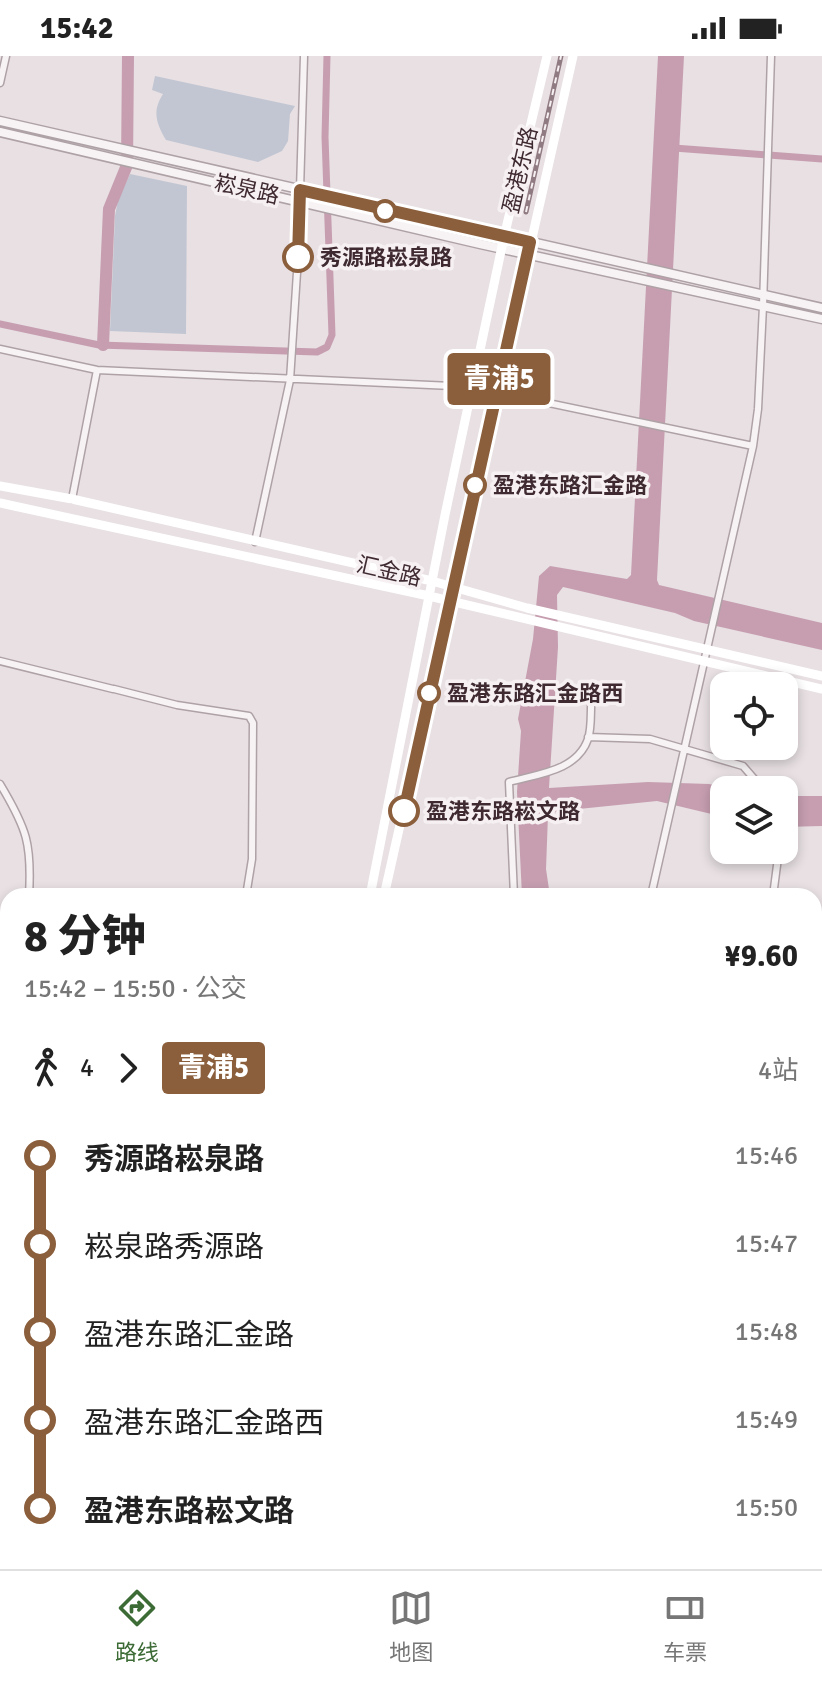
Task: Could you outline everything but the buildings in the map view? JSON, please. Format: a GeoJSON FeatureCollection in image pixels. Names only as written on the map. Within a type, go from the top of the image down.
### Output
{"type":"FeatureCollection","features":[{"type":"Feature","properties":{"kind":"main road","name":"盈港东路"},"geometry":{"type":"LineString","coordinates":[[372,888],[504,237],[547,56]]}},
{"type":"Feature","properties":{"kind":"main road","name":"盈港东路"},"geometry":{"type":"LineString","coordinates":[[386,888],[573,56]]}},
{"type":"Feature","properties":{"kind":"main road","name":"汇金路"},"geometry":{"type":"LineString","coordinates":[[0,486],[72,499],[432,581],[527,608],[822,676]]}},
{"type":"Feature","properties":{"kind":"main road","name":"汇金路"},"geometry":{"type":"LineString","coordinates":[[0,503],[429,596],[822,689]]}},
{"type":"Feature","properties":{"kind":"street"},"geometry":{"type":"LineString","coordinates":[[0,83],[6,56]]}},
{"type":"Feature","properties":{"kind":"street"},"geometry":{"type":"LineString","coordinates":[[255,542],[290,380],[304,56]]}},
{"type":"Feature","properties":{"kind":"street"},"geometry":{"type":"LineString","coordinates":[[653,888],[753,446],[763,306],[771,56]]}},
{"type":"Feature","properties":{"kind":"street","name":"崧泉路"},"geometry":{"type":"LineString","coordinates":[[0,121],[320,206],[822,319]]}},
{"type":"Feature","properties":{"kind":"street","name":"崧泉路"},"geometry":{"type":"LineString","coordinates":[[0,132],[116,154]]}},
{"type":"Feature","properties":{"kind":"street","name":"崧泉路"},"geometry":{"type":"LineString","coordinates":[[137,159],[300,190],[822,308]]}},
{"type":"Feature","properties":{"kind":"street"},"geometry":{"type":"LineString","coordinates":[[0,349],[97,370],[474,387]]}},
{"type":"Feature","properties":{"kind":"street"},"geometry":{"type":"LineString","coordinates":[[72,499],[97,370]]}},
{"type":"Feature","properties":{"kind":"street"},"geometry":{"type":"LineString","coordinates":[[496,392],[753,446]]}},
{"type":"Feature","properties":{"kind":"street"},"geometry":{"type":"LineString","coordinates":[[0,661],[177,705],[249,716],[253,723],[252,859],[247,888]]}},
{"type":"Feature","properties":{"kind":"street"},"geometry":{"type":"LineString","coordinates":[[514,888],[509,782],[567,765],[579,755],[588,737],[593,689]]}},
{"type":"Feature","properties":{"kind":"street"},"geometry":{"type":"LineString","coordinates":[[588,737],[650,739],[743,766],[752,776]]}},
{"type":"Feature","properties":{"kind":"street"},"geometry":{"type":"LineString","coordinates":[[0,784],[29,841],[29,888]]}},
{"type":"Feature","properties":{"kind":"street"},"geometry":{"type":"LineString","coordinates":[[774,888],[777,864]]}},
{"type":"Feature","properties":{"kind":"shaded area"},"geometry":{"type":"Polygon","coordinates":[[[658,56],[684,56],[657,580],[659,585],[822,623],[822,650],[563,587],[557,595],[558,647],[549,788],[648,782],[709,784],[710,814],[657,801],[559,811],[548,815],[546,869],[549,888],[522,888],[517,792],[521,731],[518,719],[533,639],[539,576],[550,566],[627,579],[631,575],[658,56]]]}},
{"type":"Feature","properties":{"kind":"shaded area"},"geometry":{"type":"Polygon","coordinates":[[[155,76],[295,106],[290,114],[288,141],[282,151],[258,162],[166,140],[157,117],[157,106],[163,94],[152,90],[155,76]]]}},
{"type":"Feature","properties":{"kind":"shaded area"},"geometry":{"type":"Polygon","coordinates":[[[130,174],[187,186],[186,334],[110,331],[115,216],[118,200],[130,174]]]}},
{"type":"Feature","properties":{"kind":"shaded area"},"geometry":{"type":"Polygon","coordinates":[[[798,796],[822,796],[822,826],[798,827],[798,796]]]}},
{"type":"Feature","properties":{"kind":"waterway"},"geometry":{"type":"LineString","coordinates":[[103,345],[109,209],[127,165],[128,56]]}},
{"type":"Feature","properties":{"kind":"waterway"},"geometry":{"type":"LineString","coordinates":[[0,324],[99,345],[317,352],[327,347],[332,335],[325,137],[327,56]]}},
{"type":"Feature","properties":{"kind":"waterway"},"geometry":{"type":"LineString","coordinates":[[674,148],[822,159]]}},
{"type":"Feature","properties":{"kind":"railway"},"geometry":{"type":"LineString","coordinates":[[526,212],[561,56]]}},
{"type":"Feature","properties":{"kind":"bus line","name":"青浦5"},"geometry":{"type":"LineString","coordinates":[[298,257],[300,190],[530,242],[404,811]]}},
{"type":"Feature","properties":{"kind":"place","name":"秀源路崧泉路"},"geometry":{"type":"Point","coordinates":[298,257]}},
{"type":"Feature","properties":{"kind":"place","name":"盈港东路汇金路"},"geometry":{"type":"Point","coordinates":[475,485]}},
{"type":"Feature","properties":{"kind":"place","name":"盈港东路汇金路西"},"geometry":{"type":"Point","coordinates":[429,693]}},
{"type":"Feature","properties":{"kind":"place","name":"盈港东路崧文路"},"geometry":{"type":"Point","coordinates":[404,811]}}]}
